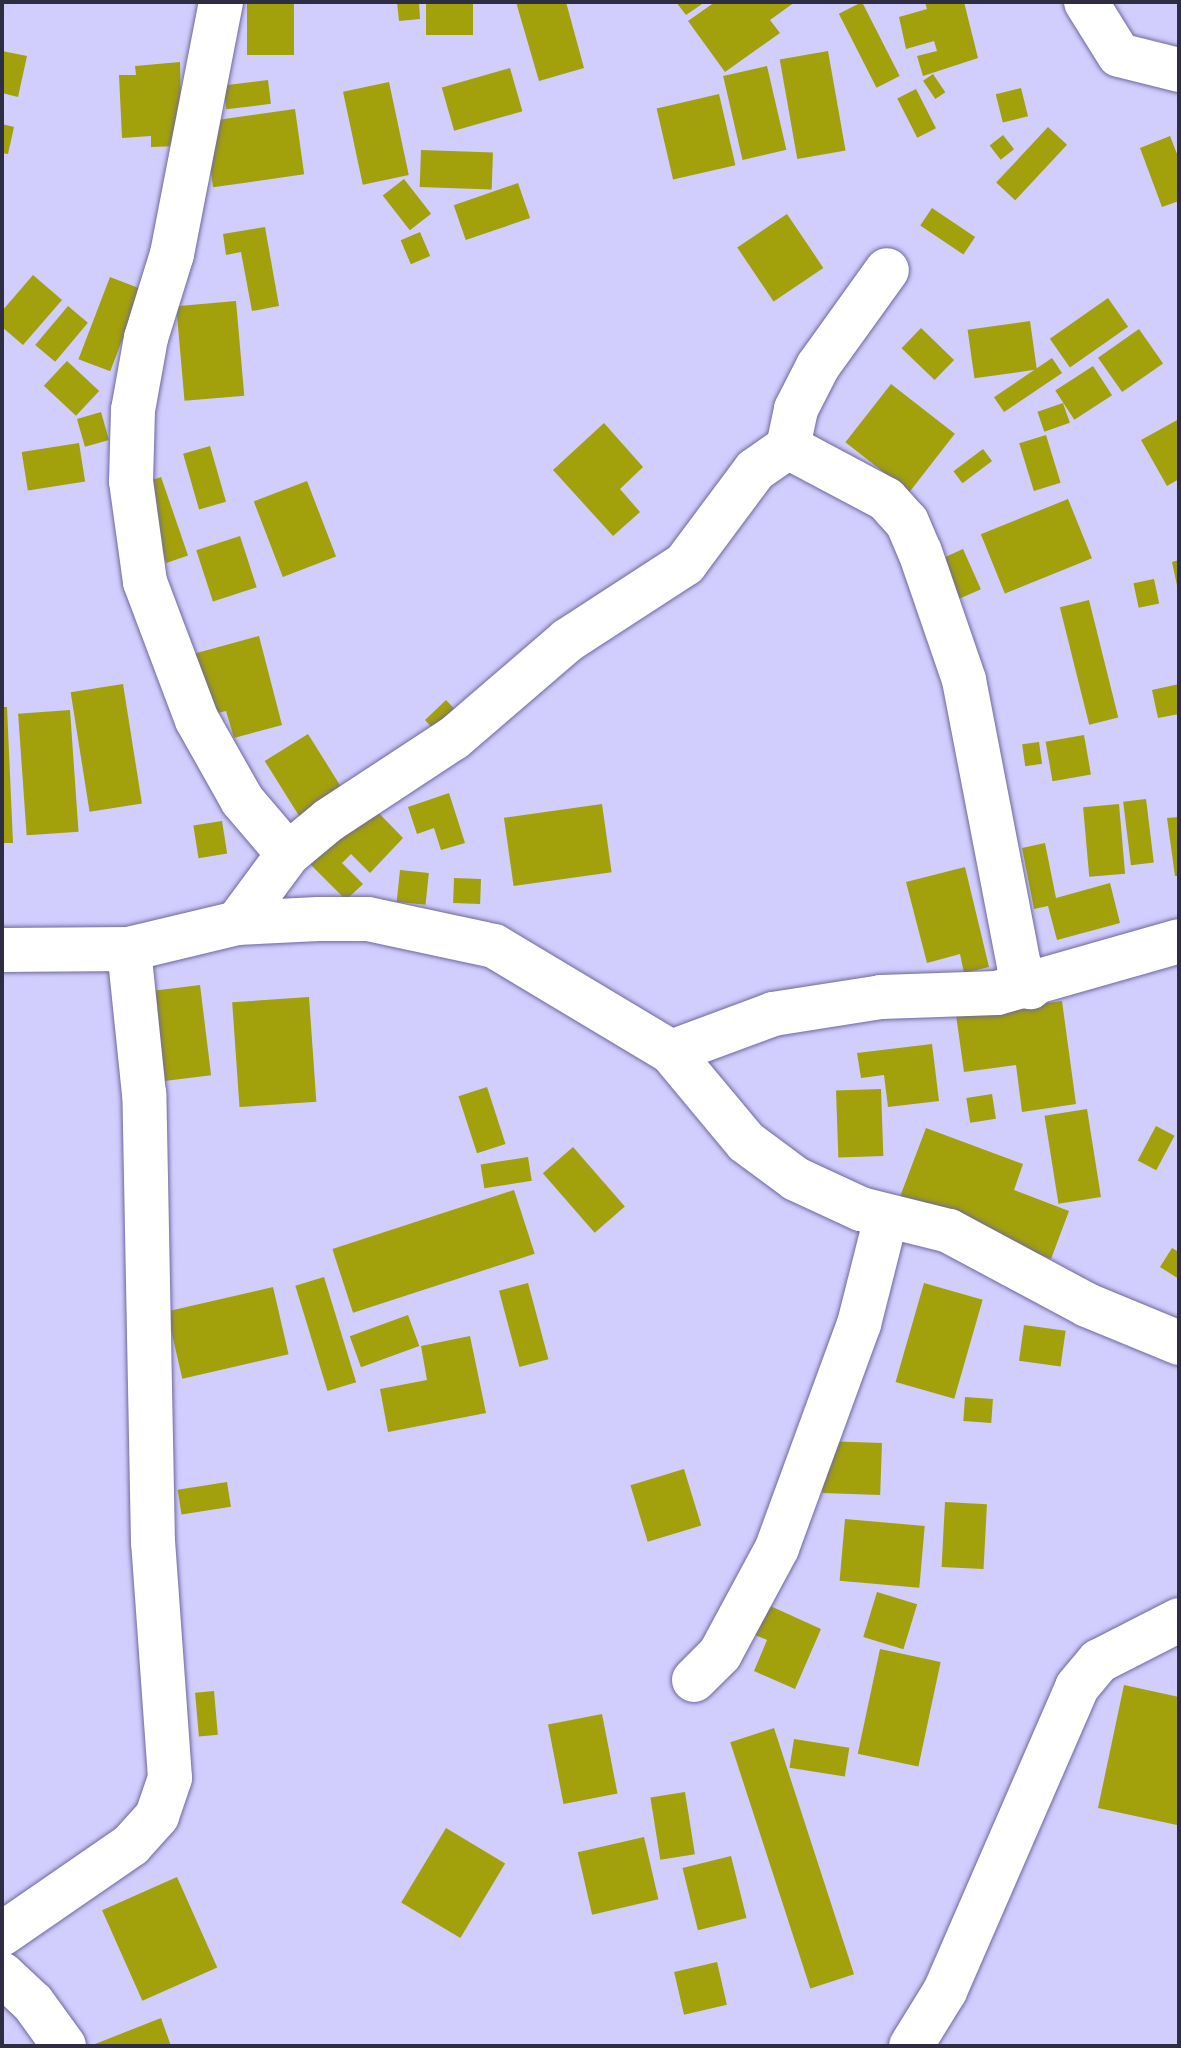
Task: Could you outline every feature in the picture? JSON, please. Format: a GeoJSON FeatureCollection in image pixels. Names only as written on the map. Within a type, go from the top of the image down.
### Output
{"type":"FeatureCollection","features":[{"type":"Feature","properties":{"kind":"street"},"geometry":{"type":"LineString","coordinates":[[221,2],[176,239],[143,352],[133,410],[131,481],[145,582],[197,720],[242,800],[288,854]]}},
{"type":"Feature","properties":{"kind":"street"},"geometry":{"type":"LineString","coordinates":[[1086,2],[1119,55],[1179,70]]}},
{"type":"Feature","properties":{"kind":"street"},"geometry":{"type":"LineString","coordinates":[[237,923],[288,854],[393,775],[454,738],[568,640],[685,564],[755,470],[788,447],[796,409],[818,366],[887,270]]}},
{"type":"Feature","properties":{"kind":"street"},"geometry":{"type":"LineString","coordinates":[[788,447],[850,476],[886,499],[907,522],[964,680],[1006,907],[1019,965],[1030,987]]}},
{"type":"Feature","properties":{"kind":"street"},"geometry":{"type":"LineString","coordinates":[[2,950],[129,949],[237,923],[368,919],[494,946],[671,1052],[746,1142],[771,1163],[886,1217],[949,1231],[1087,1305],[1179,1343]]}},
{"type":"Feature","properties":{"kind":"street"},"geometry":{"type":"LineString","coordinates":[[671,1052],[773,1014],[881,997],[937,998],[1030,987],[1179,941]]}},
{"type":"Feature","properties":{"kind":"street"},"geometry":{"type":"LineString","coordinates":[[2,1934],[131,1845],[157,1816],[170,1778],[153,1543],[144,1094],[129,949]]}},
{"type":"Feature","properties":{"kind":"street"},"geometry":{"type":"LineString","coordinates":[[694,1680],[720,1654],[777,1548],[859,1324],[886,1217]]}},
{"type":"Feature","properties":{"kind":"street"},"geometry":{"type":"LineString","coordinates":[[911,2046],[945,1991],[1077,1687],[1099,1661],[1179,1620]]}},
{"type":"Feature","properties":{"kind":"street"},"geometry":{"type":"LineString","coordinates":[[2,1974],[33,2003],[64,2046]]}},
{"type":"Feature","properties":{"kind":"building"},"geometry":{"type":"Polygon","coordinates":[[[247,2],[294,2],[294,55],[247,55],[247,2]]]}},
{"type":"Feature","properties":{"kind":"building"},"geometry":{"type":"Polygon","coordinates":[[[397,2],[419,2],[420,19],[399,21],[397,2]]]}},
{"type":"Feature","properties":{"kind":"building"},"geometry":{"type":"Polygon","coordinates":[[[426,2],[473,2],[473,35],[426,35],[426,2]]]}},
{"type":"Feature","properties":{"kind":"building"},"geometry":{"type":"Polygon","coordinates":[[[516,2],[566,2],[584,68],[539,81],[516,2]]]}},
{"type":"Feature","properties":{"kind":"building"},"geometry":{"type":"Polygon","coordinates":[[[676,2],[705,2],[686,15],[676,2]]]}},
{"type":"Feature","properties":{"kind":"building"},"geometry":{"type":"Polygon","coordinates":[[[715,2],[795,2],[770,20],[780,33],[725,72],[688,21],[715,2]]]}},
{"type":"Feature","properties":{"kind":"building"},"geometry":{"type":"Polygon","coordinates":[[[862,2],[900,76],[877,88],[839,14],[862,2]]]}},
{"type":"Feature","properties":{"kind":"building"},"geometry":{"type":"Polygon","coordinates":[[[925,2],[964,2],[978,58],[923,76],[917,56],[937,51],[934,41],[906,49],[899,17],[927,9],[925,2]]]}},
{"type":"Feature","properties":{"kind":"building"},"geometry":{"type":"Polygon","coordinates":[[[2,51],[27,56],[18,97],[2,93],[2,51]]]}},
{"type":"Feature","properties":{"kind":"building"},"geometry":{"type":"Polygon","coordinates":[[[828,51],[846,150],[797,159],[780,60],[828,51]]]}},
{"type":"Feature","properties":{"kind":"building"},"geometry":{"type":"Polygon","coordinates":[[[180,62],[182,146],[151,147],[151,136],[122,138],[119,75],[136,75],[135,66],[180,62]]]}},
{"type":"Feature","properties":{"kind":"building"},"geometry":{"type":"Polygon","coordinates":[[[767,66],[786,150],[742,160],[723,76],[767,66]]]}},
{"type":"Feature","properties":{"kind":"building"},"geometry":{"type":"Polygon","coordinates":[[[510,68],[522,111],[454,131],[442,88],[510,68]]]}},
{"type":"Feature","properties":{"kind":"building"},"geometry":{"type":"Polygon","coordinates":[[[933,74],[945,92],[935,99],[923,81],[933,74]]]}},
{"type":"Feature","properties":{"kind":"building"},"geometry":{"type":"Polygon","coordinates":[[[268,80],[271,104],[226,109],[223,85],[268,80]]]}},
{"type":"Feature","properties":{"kind":"building"},"geometry":{"type":"Polygon","coordinates":[[[389,82],[409,175],[363,185],[343,92],[389,82]]]}},
{"type":"Feature","properties":{"kind":"building"},"geometry":{"type":"Polygon","coordinates":[[[1021,88],[1028,116],[1003,122],[996,94],[1021,88]]]}},
{"type":"Feature","properties":{"kind":"building"},"geometry":{"type":"Polygon","coordinates":[[[916,89],[936,128],[917,138],[897,99],[916,89]]]}},
{"type":"Feature","properties":{"kind":"building"},"geometry":{"type":"Polygon","coordinates":[[[719,94],[735,165],[673,180],[657,108],[719,94]]]}},
{"type":"Feature","properties":{"kind":"building"},"geometry":{"type":"Polygon","coordinates":[[[295,109],[304,174],[213,187],[204,122],[295,109]]]}},
{"type":"Feature","properties":{"kind":"building"},"geometry":{"type":"Polygon","coordinates":[[[2,124],[14,127],[8,154],[2,153],[2,124]]]}},
{"type":"Feature","properties":{"kind":"building"},"geometry":{"type":"Polygon","coordinates":[[[1048,127],[1067,145],[1015,200],[996,183],[1048,127]]]}},
{"type":"Feature","properties":{"kind":"building"},"geometry":{"type":"Polygon","coordinates":[[[1003,135],[1014,149],[1001,160],[990,145],[1003,135]]]}},
{"type":"Feature","properties":{"kind":"building"},"geometry":{"type":"Polygon","coordinates":[[[1170,136],[1179,159],[1179,201],[1162,207],[1140,148],[1170,136]]]}},
{"type":"Feature","properties":{"kind":"building"},"geometry":{"type":"Polygon","coordinates":[[[421,150],[493,153],[492,189],[420,187],[421,150]]]}},
{"type":"Feature","properties":{"kind":"building"},"geometry":{"type":"Polygon","coordinates":[[[404,179],[431,214],[410,230],[383,196],[404,179]]]}},
{"type":"Feature","properties":{"kind":"building"},"geometry":{"type":"Polygon","coordinates":[[[518,183],[530,218],[466,240],[454,205],[518,183]]]}},
{"type":"Feature","properties":{"kind":"building"},"geometry":{"type":"Polygon","coordinates":[[[932,208],[975,237],[963,254],[920,225],[932,208]]]}},
{"type":"Feature","properties":{"kind":"building"},"geometry":{"type":"Polygon","coordinates":[[[787,214],[823,268],[774,301],[737,248],[787,214]]]}},
{"type":"Feature","properties":{"kind":"building"},"geometry":{"type":"Polygon","coordinates":[[[265,227],[279,306],[252,311],[241,252],[226,255],[223,234],[265,227]]]}},
{"type":"Feature","properties":{"kind":"building"},"geometry":{"type":"Polygon","coordinates":[[[420,232],[430,256],[411,264],[401,240],[420,232]]]}},
{"type":"Feature","properties":{"kind":"building"},"geometry":{"type":"Polygon","coordinates":[[[33,275],[62,300],[23,345],[2,327],[2,311],[33,275]]]}},
{"type":"Feature","properties":{"kind":"building"},"geometry":{"type":"Polygon","coordinates":[[[110,277],[142,289],[110,371],[78,359],[110,277]]]}},
{"type":"Feature","properties":{"kind":"building"},"geometry":{"type":"Polygon","coordinates":[[[1108,298],[1128,327],[1070,367],[1050,339],[1108,298]]]}},
{"type":"Feature","properties":{"kind":"building"},"geometry":{"type":"Polygon","coordinates":[[[236,301],[244,396],[185,401],[176,306],[236,301]]]}},
{"type":"Feature","properties":{"kind":"building"},"geometry":{"type":"Polygon","coordinates":[[[68,306],[88,323],[55,362],[35,345],[68,306]]]}},
{"type":"Feature","properties":{"kind":"building"},"geometry":{"type":"Polygon","coordinates":[[[1030,321],[1037,370],[974,378],[968,330],[1030,321]]]}},
{"type":"Feature","properties":{"kind":"building"},"geometry":{"type":"Polygon","coordinates":[[[921,328],[954,360],[935,380],[902,348],[921,328]]]}},
{"type":"Feature","properties":{"kind":"building"},"geometry":{"type":"Polygon","coordinates":[[[1139,329],[1163,363],[1122,392],[1098,358],[1139,329]]]}},
{"type":"Feature","properties":{"kind":"building"},"geometry":{"type":"Polygon","coordinates":[[[1052,358],[1062,373],[1004,412],[994,397],[1052,358]]]}},
{"type":"Feature","properties":{"kind":"building"},"geometry":{"type":"Polygon","coordinates":[[[67,361],[99,391],[76,416],[44,386],[67,361]]]}},
{"type":"Feature","properties":{"kind":"building"},"geometry":{"type":"Polygon","coordinates":[[[1093,366],[1112,395],[1074,420],[1055,391],[1093,366]]]}},
{"type":"Feature","properties":{"kind":"building"},"geometry":{"type":"Polygon","coordinates":[[[891,384],[955,434],[909,492],[845,442],[891,384]]]}},
{"type":"Feature","properties":{"kind":"building"},"geometry":{"type":"Polygon","coordinates":[[[1063,403],[1070,423],[1044,432],[1037,412],[1063,403]]]}},
{"type":"Feature","properties":{"kind":"building"},"geometry":{"type":"Polygon","coordinates":[[[101,412],[109,440],[85,447],[77,419],[101,412]]]}},
{"type":"Feature","properties":{"kind":"building"},"geometry":{"type":"Polygon","coordinates":[[[1179,419],[1179,479],[1167,486],[1141,440],[1179,419]]]}},
{"type":"Feature","properties":{"kind":"building"},"geometry":{"type":"Polygon","coordinates":[[[604,423],[643,467],[620,489],[640,512],[613,536],[553,470],[604,423]]]}},
{"type":"Feature","properties":{"kind":"building"},"geometry":{"type":"Polygon","coordinates":[[[1046,435],[1061,483],[1034,491],[1019,443],[1046,435]]]}},
{"type":"Feature","properties":{"kind":"building"},"geometry":{"type":"Polygon","coordinates":[[[79,443],[85,482],[28,491],[22,452],[79,443]]]}},
{"type":"Feature","properties":{"kind":"building"},"geometry":{"type":"Polygon","coordinates":[[[210,446],[226,502],[199,509],[183,454],[210,446]]]}},
{"type":"Feature","properties":{"kind":"building"},"geometry":{"type":"Polygon","coordinates":[[[983,449],[992,461],[962,483],[953,471],[983,449]]]}},
{"type":"Feature","properties":{"kind":"building"},"geometry":{"type":"Polygon","coordinates":[[[161,477],[188,555],[166,563],[139,484],[161,477]]]}},
{"type":"Feature","properties":{"kind":"building"},"geometry":{"type":"Polygon","coordinates":[[[307,481],[336,557],[283,577],[254,501],[307,481]]]}},
{"type":"Feature","properties":{"kind":"building"},"geometry":{"type":"Polygon","coordinates":[[[1068,499],[1092,558],[1005,594],[981,534],[1068,499]]]}},
{"type":"Feature","properties":{"kind":"building"},"geometry":{"type":"Polygon","coordinates":[[[240,536],[257,587],[213,602],[196,550],[240,536]]]}},
{"type":"Feature","properties":{"kind":"building"},"geometry":{"type":"Polygon","coordinates":[[[963,549],[981,589],[955,601],[937,560],[963,549]]]}},
{"type":"Feature","properties":{"kind":"building"},"geometry":{"type":"Polygon","coordinates":[[[1179,560],[1179,589],[1178,590],[1172,562],[1179,560]]]}},
{"type":"Feature","properties":{"kind":"building"},"geometry":{"type":"Polygon","coordinates":[[[1154,579],[1159,603],[1139,608],[1133,583],[1154,579]]]}},
{"type":"Feature","properties":{"kind":"building"},"geometry":{"type":"Polygon","coordinates":[[[1089,600],[1118,717],[1089,725],[1060,607],[1089,600]]]}},
{"type":"Feature","properties":{"kind":"building"},"geometry":{"type":"Polygon","coordinates":[[[259,636],[282,725],[234,738],[226,711],[209,715],[193,654],[259,636]]]}},
{"type":"Feature","properties":{"kind":"building"},"geometry":{"type":"Polygon","coordinates":[[[123,684],[142,804],[90,812],[71,692],[123,684]]]}},
{"type":"Feature","properties":{"kind":"building"},"geometry":{"type":"Polygon","coordinates":[[[1179,684],[1179,714],[1158,718],[1152,690],[1179,684]]]}},
{"type":"Feature","properties":{"kind":"building"},"geometry":{"type":"Polygon","coordinates":[[[446,700],[465,720],[434,730],[425,720],[446,700]]]}},
{"type":"Feature","properties":{"kind":"building"},"geometry":{"type":"Polygon","coordinates":[[[2,707],[7,707],[13,843],[2,843],[2,707]]]}},
{"type":"Feature","properties":{"kind":"building"},"geometry":{"type":"Polygon","coordinates":[[[70,710],[79,832],[27,835],[18,714],[70,710]]]}},
{"type":"Feature","properties":{"kind":"building"},"geometry":{"type":"Polygon","coordinates":[[[308,734],[344,791],[300,818],[265,761],[308,734]]]}},
{"type":"Feature","properties":{"kind":"building"},"geometry":{"type":"Polygon","coordinates":[[[1084,735],[1091,774],[1053,781],[1046,742],[1084,735]]]}},
{"type":"Feature","properties":{"kind":"building"},"geometry":{"type":"Polygon","coordinates":[[[1039,742],[1042,764],[1025,766],[1022,744],[1039,742]]]}},
{"type":"Feature","properties":{"kind":"building"},"geometry":{"type":"Polygon","coordinates":[[[449,793],[465,843],[441,850],[434,828],[417,834],[408,807],[449,793]]]}},
{"type":"Feature","properties":{"kind":"building"},"geometry":{"type":"Polygon","coordinates":[[[1146,799],[1154,863],[1131,865],[1123,802],[1146,799]]]}},
{"type":"Feature","properties":{"kind":"building"},"geometry":{"type":"Polygon","coordinates":[[[370,804],[403,838],[370,873],[351,854],[342,863],[363,884],[346,900],[310,864],[370,804]]]}},
{"type":"Feature","properties":{"kind":"building"},"geometry":{"type":"Polygon","coordinates":[[[602,804],[612,872],[514,886],[504,818],[602,804]]]}},
{"type":"Feature","properties":{"kind":"building"},"geometry":{"type":"Polygon","coordinates":[[[1119,804],[1125,874],[1089,877],[1083,807],[1119,804]]]}},
{"type":"Feature","properties":{"kind":"building"},"geometry":{"type":"Polygon","coordinates":[[[1179,817],[1179,876],[1175,876],[1167,818],[1179,817]]]}},
{"type":"Feature","properties":{"kind":"building"},"geometry":{"type":"Polygon","coordinates":[[[222,821],[227,854],[199,858],[193,826],[222,821]]]}},
{"type":"Feature","properties":{"kind":"building"},"geometry":{"type":"Polygon","coordinates":[[[1045,843],[1056,898],[1110,883],[1120,923],[1057,940],[1048,906],[1034,909],[1022,848],[1045,843]]]}},
{"type":"Feature","properties":{"kind":"building"},"geometry":{"type":"Polygon","coordinates":[[[965,867],[989,967],[964,973],[960,954],[927,963],[906,882],[965,867]]]}},
{"type":"Feature","properties":{"kind":"building"},"geometry":{"type":"Polygon","coordinates":[[[400,870],[429,873],[425,905],[397,902],[400,870]]]}},
{"type":"Feature","properties":{"kind":"building"},"geometry":{"type":"Polygon","coordinates":[[[454,878],[481,879],[480,904],[453,903],[454,878]]]}},
{"type":"Feature","properties":{"kind":"building"},"geometry":{"type":"Polygon","coordinates":[[[200,985],[211,1075],[162,1081],[151,991],[200,985]]]}},
{"type":"Feature","properties":{"kind":"building"},"geometry":{"type":"Polygon","coordinates":[[[309,997],[316,1102],[240,1107],[232,1002],[309,997]]]}},
{"type":"Feature","properties":{"kind":"building"},"geometry":{"type":"Polygon","coordinates":[[[1062,1001],[1076,1104],[1022,1112],[1016,1065],[964,1072],[956,1015],[1062,1001]]]}},
{"type":"Feature","properties":{"kind":"building"},"geometry":{"type":"Polygon","coordinates":[[[932,1044],[939,1101],[888,1107],[884,1075],[861,1078],[857,1053],[932,1044]]]}},
{"type":"Feature","properties":{"kind":"building"},"geometry":{"type":"Polygon","coordinates":[[[487,1087],[506,1144],[477,1153],[458,1096],[487,1087]]]}},
{"type":"Feature","properties":{"kind":"building"},"geometry":{"type":"Polygon","coordinates":[[[881,1089],[883,1156],[838,1158],[836,1091],[881,1089]]]}},
{"type":"Feature","properties":{"kind":"building"},"geometry":{"type":"Polygon","coordinates":[[[992,1094],[996,1119],[970,1123],[966,1098],[992,1094]]]}},
{"type":"Feature","properties":{"kind":"building"},"geometry":{"type":"Polygon","coordinates":[[[1087,1109],[1101,1197],[1058,1204],[1045,1116],[1087,1109]]]}},
{"type":"Feature","properties":{"kind":"building"},"geometry":{"type":"Polygon","coordinates":[[[1156,1126],[1175,1136],[1156,1170],[1138,1160],[1156,1126]]]}},
{"type":"Feature","properties":{"kind":"building"},"geometry":{"type":"Polygon","coordinates":[[[926,1128],[1023,1164],[1014,1190],[1069,1211],[1051,1259],[898,1202],[926,1128]]]}},
{"type":"Feature","properties":{"kind":"building"},"geometry":{"type":"Polygon","coordinates":[[[573,1147],[625,1207],[595,1233],[543,1173],[573,1147]]]}},
{"type":"Feature","properties":{"kind":"building"},"geometry":{"type":"Polygon","coordinates":[[[528,1157],[532,1181],[484,1188],[481,1165],[528,1157]]]}},
{"type":"Feature","properties":{"kind":"building"},"geometry":{"type":"Polygon","coordinates":[[[514,1190],[535,1254],[353,1313],[332,1249],[514,1190]]]}},
{"type":"Feature","properties":{"kind":"building"},"geometry":{"type":"Polygon","coordinates":[[[1172,1248],[1179,1252],[1179,1279],[1160,1267],[1172,1248]]]}},
{"type":"Feature","properties":{"kind":"building"},"geometry":{"type":"Polygon","coordinates":[[[324,1277],[356,1382],[327,1391],[295,1286],[324,1277]]]}},
{"type":"Feature","properties":{"kind":"building"},"geometry":{"type":"Polygon","coordinates":[[[528,1283],[548,1359],[519,1367],[499,1291],[528,1283]]]}},
{"type":"Feature","properties":{"kind":"building"},"geometry":{"type":"Polygon","coordinates":[[[924,1283],[983,1300],[954,1399],[896,1382],[924,1283]]]}},
{"type":"Feature","properties":{"kind":"building"},"geometry":{"type":"Polygon","coordinates":[[[273,1287],[289,1354],[182,1379],[167,1312],[273,1287]]]}},
{"type":"Feature","properties":{"kind":"building"},"geometry":{"type":"Polygon","coordinates":[[[408,1315],[419,1346],[361,1367],[350,1336],[408,1315]]]}},
{"type":"Feature","properties":{"kind":"building"},"geometry":{"type":"Polygon","coordinates":[[[1024,1325],[1066,1331],[1061,1366],[1019,1361],[1024,1325]]]}},
{"type":"Feature","properties":{"kind":"building"},"geometry":{"type":"Polygon","coordinates":[[[470,1336],[486,1413],[388,1432],[380,1389],[427,1380],[421,1346],[470,1336]]]}},
{"type":"Feature","properties":{"kind":"building"},"geometry":{"type":"Polygon","coordinates":[[[965,1397],[993,1399],[991,1423],[963,1421],[965,1397]]]}},
{"type":"Feature","properties":{"kind":"building"},"geometry":{"type":"Polygon","coordinates":[[[824,1441],[882,1443],[880,1495],[822,1493],[824,1441]]]}},
{"type":"Feature","properties":{"kind":"building"},"geometry":{"type":"Polygon","coordinates":[[[684,1469],[701,1525],[648,1542],[630,1485],[684,1469]]]}},
{"type":"Feature","properties":{"kind":"building"},"geometry":{"type":"Polygon","coordinates":[[[227,1482],[231,1507],[182,1515],[178,1490],[227,1482]]]}},
{"type":"Feature","properties":{"kind":"building"},"geometry":{"type":"Polygon","coordinates":[[[945,1502],[987,1504],[984,1569],[942,1567],[945,1502]]]}},
{"type":"Feature","properties":{"kind":"building"},"geometry":{"type":"Polygon","coordinates":[[[845,1519],[925,1526],[919,1588],[840,1581],[845,1519]]]}},
{"type":"Feature","properties":{"kind":"building"},"geometry":{"type":"Polygon","coordinates":[[[877,1592],[917,1604],[903,1649],[863,1637],[877,1592]]]}},
{"type":"Feature","properties":{"kind":"building"},"geometry":{"type":"Polygon","coordinates":[[[766,1604],[821,1629],[795,1689],[754,1671],[767,1640],[753,1634],[766,1604]]]}},
{"type":"Feature","properties":{"kind":"building"},"geometry":{"type":"Polygon","coordinates":[[[880,1649],[941,1662],[918,1767],[858,1754],[880,1649]]]}},
{"type":"Feature","properties":{"kind":"building"},"geometry":{"type":"Polygon","coordinates":[[[1124,1685],[1179,1697],[1177,1825],[1098,1808],[1124,1685]]]}},
{"type":"Feature","properties":{"kind":"building"},"geometry":{"type":"Polygon","coordinates":[[[214,1691],[218,1735],[199,1736],[195,1693],[214,1691]]]}},
{"type":"Feature","properties":{"kind":"building"},"geometry":{"type":"Polygon","coordinates":[[[602,1714],[617,1794],[563,1804],[548,1724],[602,1714]]]}},
{"type":"Feature","properties":{"kind":"building"},"geometry":{"type":"Polygon","coordinates":[[[774,1728],[854,1974],[810,1989],[730,1742],[774,1728]]]}},
{"type":"Feature","properties":{"kind":"building"},"geometry":{"type":"Polygon","coordinates":[[[794,1739],[849,1748],[845,1776],[789,1768],[794,1739]]]}},
{"type":"Feature","properties":{"kind":"building"},"geometry":{"type":"Polygon","coordinates":[[[685,1792],[695,1854],[660,1860],[650,1797],[685,1792]]]}},
{"type":"Feature","properties":{"kind":"building"},"geometry":{"type":"Polygon","coordinates":[[[446,1828],[505,1864],[460,1938],[401,1903],[446,1828]]]}},
{"type":"Feature","properties":{"kind":"building"},"geometry":{"type":"Polygon","coordinates":[[[644,1837],[658,1899],[592,1915],[578,1852],[644,1837]]]}},
{"type":"Feature","properties":{"kind":"building"},"geometry":{"type":"Polygon","coordinates":[[[731,1856],[746,1918],[698,1930],[682,1868],[731,1856]]]}},
{"type":"Feature","properties":{"kind":"building"},"geometry":{"type":"Polygon","coordinates":[[[177,1877],[217,1967],[142,2001],[102,1910],[177,1877]]]}},
{"type":"Feature","properties":{"kind":"building"},"geometry":{"type":"Polygon","coordinates":[[[717,1962],[727,2005],[684,2015],[674,1972],[717,1962]]]}},
{"type":"Feature","properties":{"kind":"building"},"geometry":{"type":"Polygon","coordinates":[[[161,2018],[171,2046],[90,2046],[161,2018]]]}}]}
